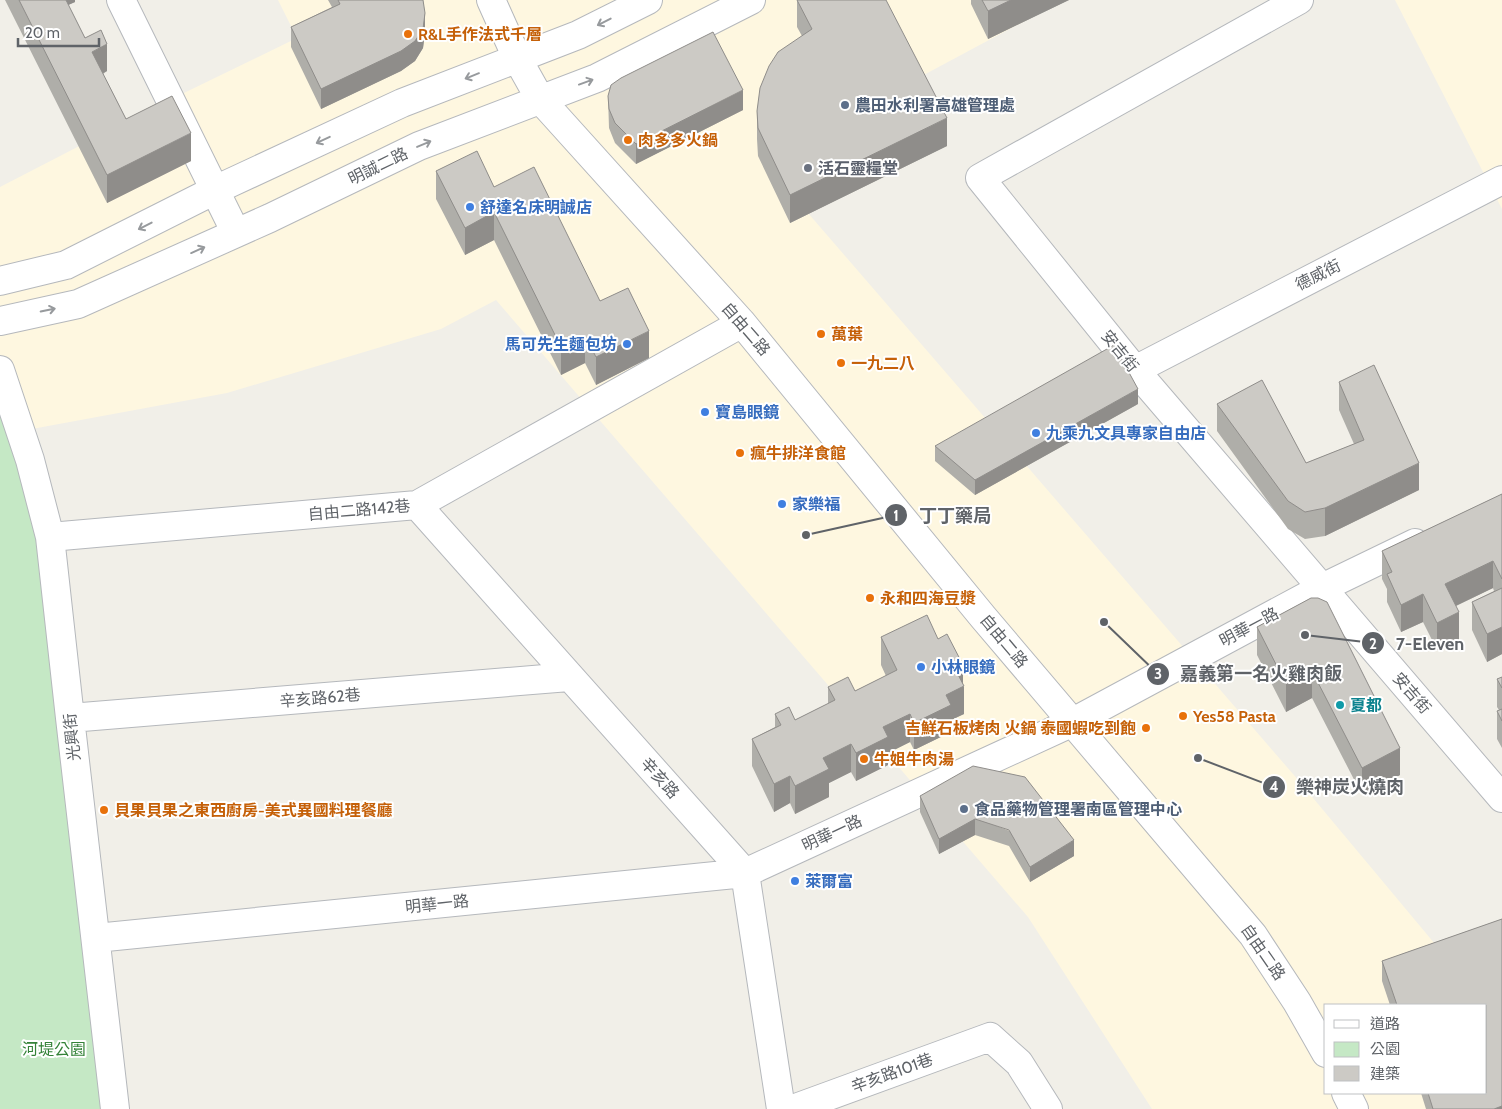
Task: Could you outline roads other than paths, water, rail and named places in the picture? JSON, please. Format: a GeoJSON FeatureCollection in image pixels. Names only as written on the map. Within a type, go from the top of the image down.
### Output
{"type":"FeatureCollection","features":[{"type":"Feature","properties":{"kind":"street"},"geometry":{"type":"LineString","coordinates":[[121,0],[236,233]]}},
{"type":"Feature","properties":{"kind":"street","name":"自由二路"},"geometry":{"type":"LineString","coordinates":[[491,0],[517,58],[540,100],[742,323],[977,609],[1253,935],[1297,1002],[1324,1049]]}},
{"type":"Feature","properties":{"kind":"street"},"geometry":{"type":"LineString","coordinates":[[0,281],[66,266],[215,190],[402,104],[578,34],[648,0]]}},
{"type":"Feature","properties":{"kind":"street","name":"明誠二路"},"geometry":{"type":"LineString","coordinates":[[0,321],[78,304],[236,233],[419,146],[598,78],[752,0]]}},
{"type":"Feature","properties":{"kind":"street","name":"安吉街"},"geometry":{"type":"LineString","coordinates":[[1299,0],[980,178],[1135,370],[1502,798]]}},
{"type":"Feature","properties":{"kind":"street","name":"德威街"},"geometry":{"type":"LineString","coordinates":[[1135,370],[1502,180]]}},
{"type":"Feature","properties":{"kind":"street","name":"自由二路142巷"},"geometry":{"type":"LineString","coordinates":[[50,537],[417,505],[742,323]]}},
{"type":"Feature","properties":{"kind":"street","name":"光興街"},"geometry":{"type":"LineString","coordinates":[[0,370],[30,460],[50,537],[115,1109]]}},
{"type":"Feature","properties":{"kind":"street","name":"辛亥路"},"geometry":{"type":"LineString","coordinates":[[417,505],[745,874]]}},
{"type":"Feature","properties":{"kind":"street","name":"明華一路"},"geometry":{"type":"LineString","coordinates":[[96,938],[745,874],[1073,722],[1322,588],[1439,532]]}},
{"type":"Feature","properties":{"kind":"street","name":"辛亥路62巷"},"geometry":{"type":"LineString","coordinates":[[70,718],[570,677]]}},
{"type":"Feature","properties":{"kind":"street"},"geometry":{"type":"LineString","coordinates":[[745,874],[781,1109]]}},
{"type":"Feature","properties":{"kind":"street","name":"辛亥路101巷"},"geometry":{"type":"LineString","coordinates":[[793,1109],[990,1037],[1019,1063],[1048,1109]]}},
{"type":"Feature","properties":{"kind":"street"},"geometry":{"type":"LineString","coordinates":[[1346,1094],[1354,1109]]}},
{"type":"Feature","properties":{"kind":"place","name":"R&L手作法式千層"},"geometry":{"type":"Point","coordinates":[408,34]}},
{"type":"Feature","properties":{"kind":"place","name":"農田水利署高雄管理處"},"geometry":{"type":"Point","coordinates":[845,105]}},
{"type":"Feature","properties":{"kind":"place","name":"肉多多火鍋"},"geometry":{"type":"Point","coordinates":[628,140]}},
{"type":"Feature","properties":{"kind":"place","name":"活石靈糧堂"},"geometry":{"type":"Point","coordinates":[808,168]}},
{"type":"Feature","properties":{"kind":"place","name":"舒達名床明誠店"},"geometry":{"type":"Point","coordinates":[470,207]}},
{"type":"Feature","properties":{"kind":"place","name":"萬葉"},"geometry":{"type":"Point","coordinates":[821,334]}},
{"type":"Feature","properties":{"kind":"place","name":"馬可先生麵包坊"},"geometry":{"type":"Point","coordinates":[627,344]}},
{"type":"Feature","properties":{"kind":"place","name":"一九二八"},"geometry":{"type":"Point","coordinates":[841,363]}},
{"type":"Feature","properties":{"kind":"place","name":"寶島眼鏡"},"geometry":{"type":"Point","coordinates":[705,412]}},
{"type":"Feature","properties":{"kind":"place","name":"九乘九文具專家自由店"},"geometry":{"type":"Point","coordinates":[1036,433]}},
{"type":"Feature","properties":{"kind":"place","name":"瘋牛排洋食館"},"geometry":{"type":"Point","coordinates":[740,453]}},
{"type":"Feature","properties":{"kind":"place","name":"家樂福"},"geometry":{"type":"Point","coordinates":[782,504]}},
{"type":"Feature","properties":{"kind":"place","name":"丁丁藥局"},"geometry":{"type":"Point","coordinates":[806,535]}},
{"type":"Feature","properties":{"kind":"place","name":"永和四海豆漿"},"geometry":{"type":"Point","coordinates":[870,598]}},
{"type":"Feature","properties":{"kind":"place","name":"嘉義第一名火雞肉飯"},"geometry":{"type":"Point","coordinates":[1104,622]}},
{"type":"Feature","properties":{"kind":"place","name":"7-Eleven"},"geometry":{"type":"Point","coordinates":[1305,635]}},
{"type":"Feature","properties":{"kind":"place","name":"小林眼鏡"},"geometry":{"type":"Point","coordinates":[921,667]}},
{"type":"Feature","properties":{"kind":"place","name":"夏都"},"geometry":{"type":"Point","coordinates":[1340,705]}},
{"type":"Feature","properties":{"kind":"place","name":"Yes58 Pasta"},"geometry":{"type":"Point","coordinates":[1183,716]}},
{"type":"Feature","properties":{"kind":"place","name":"吉鮮石板烤肉 火鍋 泰國蝦吃到飽"},"geometry":{"type":"Point","coordinates":[1146,728]}},
{"type":"Feature","properties":{"kind":"place","name":"樂神炭火燒肉"},"geometry":{"type":"Point","coordinates":[1198,758]}},
{"type":"Feature","properties":{"kind":"place","name":"牛姐牛肉湯"},"geometry":{"type":"Point","coordinates":[864,759]}},
{"type":"Feature","properties":{"kind":"place","name":"食品藥物管理署南區管理中心"},"geometry":{"type":"Point","coordinates":[964,809]}},
{"type":"Feature","properties":{"kind":"place","name":"貝果貝果之東西廚房-美式異國料理餐廳"},"geometry":{"type":"Point","coordinates":[104,810]}},
{"type":"Feature","properties":{"kind":"place","name":"萊爾富"},"geometry":{"type":"Point","coordinates":[795,881]}},
{"type":"Feature","properties":{"kind":"park label","name":"河堤公園"},"geometry":{"type":"Point","coordinates":[54,1049]}}]}
